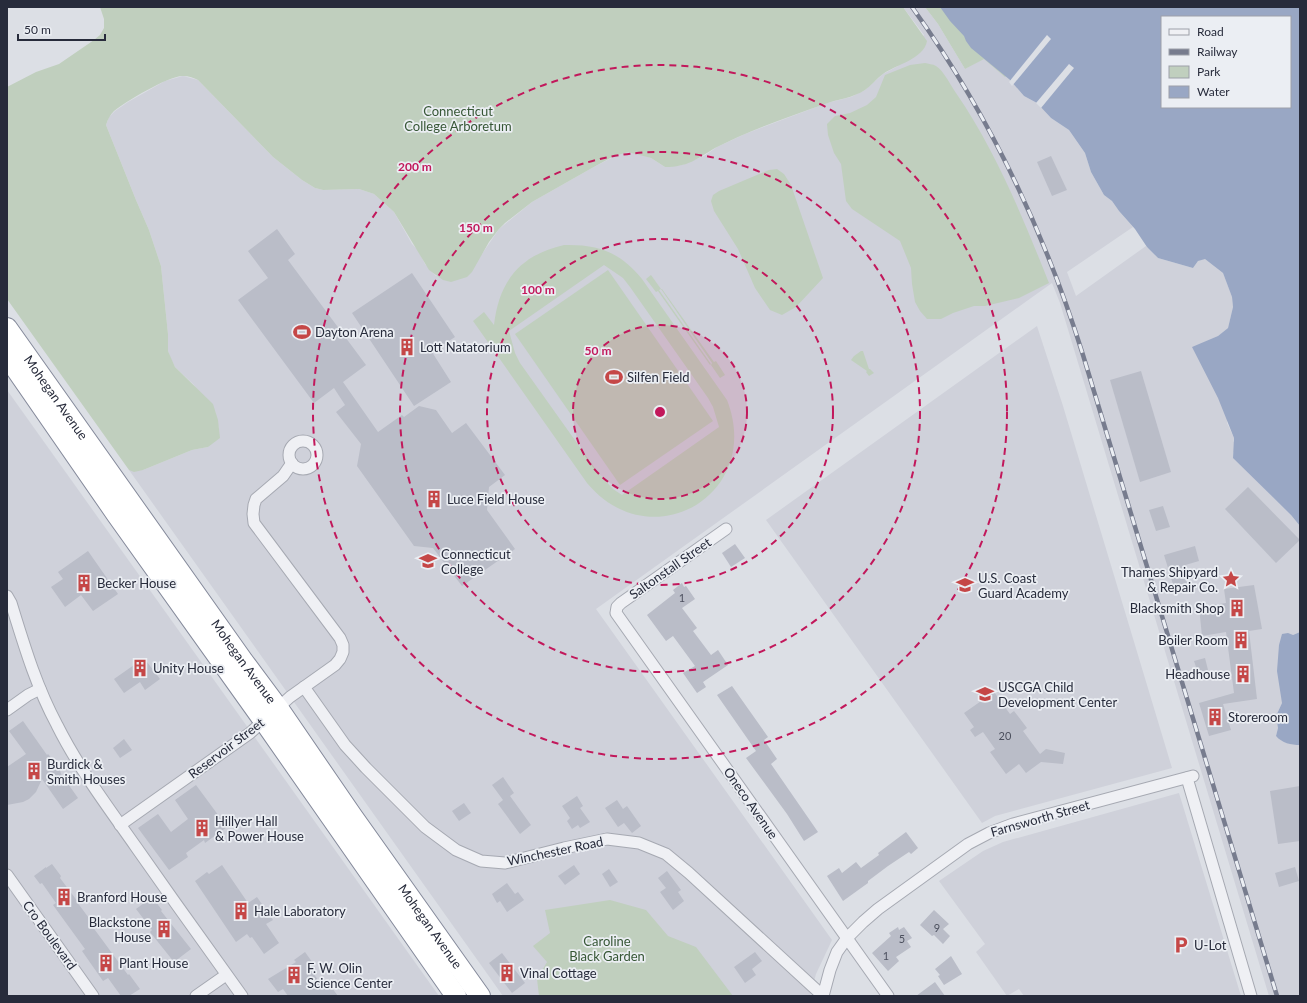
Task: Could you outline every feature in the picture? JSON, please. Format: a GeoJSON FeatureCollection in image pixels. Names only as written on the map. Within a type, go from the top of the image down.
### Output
{"type":"FeatureCollection","features":[{"type":"Feature","properties":{"kind":"highway","name":"Mohegan Avenue"},"geometry":{"type":"LineString","coordinates":[[7,328],[243,661],[271,714],[456,996]]}},
{"type":"Feature","properties":{"kind":"highway","name":"Mohegan Avenue"},"geometry":{"type":"LineString","coordinates":[[7,356],[112,508],[352,816],[480,996]]}},
{"type":"Feature","properties":{"kind":"street","name":"Reservoir Street"},"geometry":{"type":"LineString","coordinates":[[120,825],[250,733],[271,714],[338,661],[342,655],[343,645],[340,638],[254,523],[253,514],[256,499],[283,476],[292,463]]}},
{"type":"Feature","properties":{"kind":"street","name":"Saltonstall Street"},"geometry":{"type":"LineString","coordinates":[[616,610],[621,603],[726,529]]}},
{"type":"Feature","properties":{"kind":"street"},"geometry":{"type":"LineString","coordinates":[[7,596],[40,689],[56,724],[76,761],[242,996]]}},
{"type":"Feature","properties":{"kind":"street","name":"Oneco Avenue"},"geometry":{"type":"LineString","coordinates":[[616,610],[618,616],[888,996]]}},
{"type":"Feature","properties":{"kind":"street","name":"Winchester Road"},"geometry":{"type":"LineString","coordinates":[[304,687],[345,745],[366,768],[425,826],[456,850],[481,861],[505,863],[607,839],[639,843],[666,854],[689,873],[823,996]]}},
{"type":"Feature","properties":{"kind":"street"},"geometry":{"type":"LineString","coordinates":[[7,710],[28,695],[40,689]]}},
{"type":"Feature","properties":{"kind":"street","name":"Farnsworth Street"},"geometry":{"type":"LineString","coordinates":[[823,996],[830,970],[837,952],[847,938],[878,909],[968,844],[989,833],[1013,824],[1190,777],[1251,996]]}},
{"type":"Feature","properties":{"kind":"street","name":"Cro Boulevard"},"geometry":{"type":"LineString","coordinates":[[7,875],[94,996]]}},
{"type":"Feature","properties":{"kind":"street"},"geometry":{"type":"LineString","coordinates":[[196,996],[226,975]]}},
{"type":"Feature","properties":{"kind":"shaded area","name":"Connecticut College"},"geometry":{"type":"Polygon","coordinates":[[[903,7],[925,7],[938,24],[965,69],[984,58],[1011,81],[1024,96],[1037,103],[1051,118],[1069,130],[1085,153],[1091,172],[1104,195],[1112,201],[1133,227],[1067,272],[1076,296],[1146,246],[1158,258],[1193,268],[1198,261],[1204,258],[1223,273],[1232,297],[1233,307],[1228,328],[1218,336],[1192,348],[1232,330],[1227,423],[1234,438],[1233,442],[1300,377],[1233,453],[1233,457],[1291,515],[1300,526],[1300,632],[1293,635],[1282,703],[1276,716],[1278,728],[1276,736],[1284,742],[1300,745],[1300,996],[1269,996],[1060,303],[1052,283],[596,609],[832,940],[816,974],[810,996],[503,996],[129,470],[143,470],[192,450],[208,447],[219,429],[215,411],[193,384],[175,367],[168,351],[168,334],[161,266],[149,230],[106,125],[109,117],[128,102],[165,81],[183,76],[198,80],[273,157],[302,180],[315,188],[323,190],[359,189],[374,194],[394,212],[425,264],[436,276],[480,257],[499,229],[532,202],[621,153],[636,153],[651,158],[665,167],[682,165],[704,156],[717,147],[745,134],[827,103],[851,97],[865,90],[883,74],[898,66],[924,35],[903,7]]]}},
{"type":"Feature","properties":{"kind":"shaded area","name":"U.S. Coast Guard Academy"},"geometry":{"type":"Polygon","coordinates":[[[1037,326],[1063,406],[1172,768],[995,816],[982,823],[766,520],[1037,326]]]}},
{"type":"Feature","properties":{"kind":"shaded area"},"geometry":{"type":"Polygon","coordinates":[[[7,390],[199,659],[439,996],[7,996],[7,390]]]}},
{"type":"Feature","properties":{"kind":"shaded area"},"geometry":{"type":"Polygon","coordinates":[[[1179,793],[1241,996],[1024,996],[1019,989],[1007,996],[976,952],[985,944],[939,881],[983,851],[1003,842],[1179,793]]]}},
{"type":"Feature","properties":{"kind":"green space","name":"Connecticut College Arboretum"},"geometry":{"type":"Polygon","coordinates":[[[100,7],[903,7],[927,41],[925,47],[915,57],[883,74],[860,93],[783,119],[728,141],[686,164],[665,167],[651,158],[628,152],[614,156],[532,202],[499,229],[489,242],[472,272],[467,277],[451,282],[443,280],[429,270],[394,212],[374,194],[359,189],[323,190],[315,188],[302,180],[273,157],[198,80],[183,76],[158,84],[114,111],[109,117],[106,125],[149,230],[161,266],[168,334],[168,351],[175,367],[213,404],[218,420],[220,438],[208,447],[192,450],[143,470],[134,472],[129,470],[7,299],[7,87],[36,72],[59,64],[100,35],[104,28],[104,19],[100,7]]]}},
{"type":"Feature","properties":{"kind":"green space"},"geometry":{"type":"Polygon","coordinates":[[[925,7],[987,7],[1016,66],[1005,77],[984,59],[965,69],[938,24],[925,7]]]}},
{"type":"Feature","properties":{"kind":"green space"},"geometry":{"type":"Polygon","coordinates":[[[925,63],[935,65],[942,71],[984,138],[1008,185],[1049,283],[1019,298],[985,306],[974,306],[941,319],[927,319],[915,302],[911,268],[900,241],[852,209],[846,201],[841,164],[834,153],[828,135],[827,124],[835,116],[850,113],[867,105],[876,97],[885,75],[910,65],[925,63]]]}},
{"type":"Feature","properties":{"kind":"green space"},"geometry":{"type":"Polygon","coordinates":[[[777,169],[784,174],[791,185],[823,278],[796,307],[782,315],[770,310],[755,288],[738,249],[714,211],[711,201],[713,195],[719,191],[769,170],[777,169]]]}},
{"type":"Feature","properties":{"kind":"green space"},"geometry":{"type":"Polygon","coordinates":[[[564,245],[587,246],[608,252],[625,262],[642,279],[727,400],[734,434],[730,463],[716,488],[695,506],[669,515],[641,516],[613,505],[587,483],[473,321],[484,312],[494,325],[501,295],[514,272],[535,256],[564,245]],[[604,265],[509,331],[515,353],[520,363],[599,474],[613,489],[622,495],[719,427],[713,407],[708,398],[623,278],[604,265]]]}},
{"type":"Feature","properties":{"kind":"green space","name":"Silfen Field"},"geometry":{"type":"Polygon","coordinates":[[[608,270],[713,421],[620,485],[515,334],[608,270]]]}},
{"type":"Feature","properties":{"kind":"green space"},"geometry":{"type":"Polygon","coordinates":[[[651,275],[661,289],[659,290],[711,364],[710,365],[658,291],[656,292],[646,279],[651,275]]]}},
{"type":"Feature","properties":{"kind":"green space"},"geometry":{"type":"Polygon","coordinates":[[[661,289],[725,375],[720,378],[711,365],[712,363],[661,289]]]}},
{"type":"Feature","properties":{"kind":"green space"},"geometry":{"type":"Polygon","coordinates":[[[863,351],[869,369],[874,373],[869,376],[866,372],[867,371],[851,360],[863,351]]]}},
{"type":"Feature","properties":{"kind":"green space","name":"Caroline Black Garden"},"geometry":{"type":"Polygon","coordinates":[[[610,900],[646,910],[668,936],[696,947],[733,996],[539,996],[537,979],[547,962],[533,946],[550,933],[545,910],[610,900]]]}},
{"type":"Feature","properties":{"kind":"water"},"geometry":{"type":"Polygon","coordinates":[[[940,7],[1300,7],[1300,526],[1291,515],[1233,458],[1234,438],[1218,398],[1192,347],[1218,336],[1228,328],[1233,307],[1232,297],[1223,273],[1205,259],[1198,261],[1193,268],[1158,258],[1147,247],[1135,229],[1112,201],[1104,195],[1091,172],[1085,153],[1069,130],[1051,118],[1037,103],[1024,96],[1010,80],[971,48],[964,36],[950,21],[940,7]]]}},
{"type":"Feature","properties":{"kind":"water"},"geometry":{"type":"Polygon","coordinates":[[[1300,632],[1300,745],[1293,745],[1276,736],[1278,728],[1276,716],[1282,703],[1277,671],[1279,645],[1282,634],[1288,633],[1293,635],[1300,632]]]}},
{"type":"Feature","properties":{"kind":"pier"},"geometry":{"type":"Polygon","coordinates":[[[1047,35],[1051,39],[1012,86],[1009,82],[1047,35]]]}},
{"type":"Feature","properties":{"kind":"pier"},"geometry":{"type":"Polygon","coordinates":[[[1069,64],[1074,68],[1041,108],[1036,103],[1069,64]]]}},
{"type":"Feature","properties":{"kind":"building"},"geometry":{"type":"Polygon","coordinates":[[[1051,156],[1067,190],[1052,196],[1037,162],[1051,156]]]}},
{"type":"Feature","properties":{"kind":"building","name":"Luce Field House"},"geometry":{"type":"Polygon","coordinates":[[[277,229],[295,254],[288,260],[366,365],[343,382],[378,432],[402,415],[404,417],[419,406],[436,410],[452,433],[466,423],[505,475],[489,487],[487,510],[515,549],[462,586],[433,548],[414,546],[357,466],[361,444],[336,412],[345,405],[334,388],[314,403],[238,300],[268,278],[248,251],[277,229]]]}},
{"type":"Feature","properties":{"kind":"building","name":"Lott Natatorium"},"geometry":{"type":"Polygon","coordinates":[[[412,273],[455,337],[432,352],[451,382],[414,406],[352,313],[412,273]]]}},
{"type":"Feature","properties":{"kind":"building"},"geometry":{"type":"Polygon","coordinates":[[[1141,371],[1171,472],[1140,482],[1110,380],[1141,371]]]}},
{"type":"Feature","properties":{"kind":"building"},"geometry":{"type":"Polygon","coordinates":[[[1248,487],[1300,540],[1276,563],[1225,509],[1248,487]]]}},
{"type":"Feature","properties":{"kind":"building"},"geometry":{"type":"Polygon","coordinates":[[[1163,506],[1170,527],[1156,531],[1149,510],[1163,506]]]}},
{"type":"Feature","properties":{"kind":"building"},"geometry":{"type":"Polygon","coordinates":[[[735,544],[745,558],[731,567],[722,553],[735,544]]]}},
{"type":"Feature","properties":{"kind":"building"},"geometry":{"type":"Polygon","coordinates":[[[1195,546],[1199,561],[1182,566],[1189,590],[1176,594],[1164,555],[1195,546]]]}},
{"type":"Feature","properties":{"kind":"building","name":"Becker House"},"geometry":{"type":"Polygon","coordinates":[[[88,551],[118,594],[93,611],[81,595],[65,607],[51,587],[63,579],[58,572],[88,551]]]}},
{"type":"Feature","properties":{"kind":"building"},"geometry":{"type":"Polygon","coordinates":[[[682,583],[684,587],[686,586],[695,599],[682,608],[697,628],[693,631],[711,655],[718,650],[728,665],[703,682],[706,687],[697,693],[683,673],[695,666],[673,636],[666,641],[647,615],[675,593],[673,590],[682,583]]]}},
{"type":"Feature","properties":{"kind":"building"},"geometry":{"type":"Polygon","coordinates":[[[1254,585],[1262,629],[1249,631],[1257,699],[1223,704],[1231,730],[1209,736],[1199,703],[1234,693],[1226,632],[1202,636],[1199,607],[1226,603],[1224,589],[1254,585]]]}},
{"type":"Feature","properties":{"kind":"building","name":"Unity House"},"geometry":{"type":"Polygon","coordinates":[[[144,658],[160,679],[145,690],[140,682],[124,693],[114,679],[144,658]]]}},
{"type":"Feature","properties":{"kind":"building"},"geometry":{"type":"Polygon","coordinates":[[[1205,658],[1208,670],[1198,673],[1194,661],[1205,658]]]}},
{"type":"Feature","properties":{"kind":"building"},"geometry":{"type":"Polygon","coordinates":[[[732,686],[768,737],[764,740],[777,759],[771,764],[818,832],[804,841],[787,814],[746,758],[756,751],[717,695],[732,686]]]}},
{"type":"Feature","properties":{"kind":"building"},"geometry":{"type":"Polygon","coordinates":[[[994,692],[1010,714],[1014,711],[1027,728],[1023,731],[1040,754],[1046,749],[1065,753],[1063,764],[1041,762],[1026,773],[1019,764],[1006,774],[990,752],[995,749],[983,732],[975,737],[970,730],[974,727],[964,713],[994,692]]]}},
{"type":"Feature","properties":{"kind":"building","name":"Burdick & Smith Houses"},"geometry":{"type":"Polygon","coordinates":[[[23,721],[47,755],[48,754],[53,760],[58,762],[61,774],[78,798],[63,809],[42,779],[36,792],[29,799],[23,802],[7,805],[7,767],[26,754],[9,731],[23,721]]]}},
{"type":"Feature","properties":{"kind":"building"},"geometry":{"type":"Polygon","coordinates":[[[124,739],[132,750],[120,758],[113,748],[124,739]]]}},
{"type":"Feature","properties":{"kind":"building"},"geometry":{"type":"Polygon","coordinates":[[[503,777],[514,793],[510,796],[531,825],[520,834],[498,804],[503,800],[492,785],[503,777]]]}},
{"type":"Feature","properties":{"kind":"building","name":"Hillyer Hall & Power House"},"geometry":{"type":"Polygon","coordinates":[[[196,785],[227,827],[205,843],[204,840],[186,853],[188,857],[169,870],[138,828],[158,814],[171,832],[188,819],[175,800],[196,785]]]}},
{"type":"Feature","properties":{"kind":"building"},"geometry":{"type":"Polygon","coordinates":[[[1300,786],[1300,841],[1278,844],[1270,791],[1300,786]]]}},
{"type":"Feature","properties":{"kind":"building"},"geometry":{"type":"Polygon","coordinates":[[[577,796],[583,806],[580,808],[590,822],[580,828],[578,825],[572,829],[567,821],[570,818],[562,806],[577,796]]]}},
{"type":"Feature","properties":{"kind":"building"},"geometry":{"type":"Polygon","coordinates":[[[617,800],[623,809],[627,806],[641,826],[632,833],[624,823],[618,827],[605,808],[617,800]]]}},
{"type":"Feature","properties":{"kind":"building"},"geometry":{"type":"Polygon","coordinates":[[[464,803],[471,813],[459,821],[452,811],[464,803]]]}},
{"type":"Feature","properties":{"kind":"building"},"geometry":{"type":"Polygon","coordinates":[[[906,832],[918,848],[911,854],[909,852],[888,866],[843,901],[827,876],[839,868],[842,873],[856,862],[861,868],[906,832]]]}},
{"type":"Feature","properties":{"kind":"building"},"geometry":{"type":"Polygon","coordinates":[[[52,864],[61,876],[60,878],[94,925],[92,926],[140,989],[129,996],[121,996],[108,978],[103,981],[82,951],[85,949],[53,905],[56,903],[42,883],[40,884],[34,876],[52,864]]]}},
{"type":"Feature","properties":{"kind":"building","name":"Hale Laboratory"},"geometry":{"type":"Polygon","coordinates":[[[222,865],[248,903],[257,897],[273,920],[266,924],[279,943],[264,954],[252,937],[250,938],[247,934],[236,942],[195,881],[207,872],[209,874],[222,865]]]}},
{"type":"Feature","properties":{"kind":"building"},"geometry":{"type":"Polygon","coordinates":[[[574,865],[580,874],[565,885],[558,876],[574,865]]]}},
{"type":"Feature","properties":{"kind":"building"},"geometry":{"type":"Polygon","coordinates":[[[1295,867],[1299,881],[1279,887],[1275,873],[1295,867]]]}},
{"type":"Feature","properties":{"kind":"building"},"geometry":{"type":"Polygon","coordinates":[[[609,869],[618,882],[610,887],[602,874],[609,869]]]}},
{"type":"Feature","properties":{"kind":"building"},"geometry":{"type":"Polygon","coordinates":[[[667,871],[681,890],[678,892],[684,901],[673,910],[660,892],[666,888],[658,878],[667,871]]]}},
{"type":"Feature","properties":{"kind":"building"},"geometry":{"type":"Polygon","coordinates":[[[507,883],[515,894],[518,892],[524,900],[507,912],[500,901],[497,903],[492,894],[507,883]]]}},
{"type":"Feature","properties":{"kind":"building","name":"Blackstone House"},"geometry":{"type":"Polygon","coordinates":[[[152,897],[162,910],[161,911],[191,949],[174,962],[150,932],[152,930],[136,909],[152,897]]]}},
{"type":"Feature","properties":{"kind":"building"},"geometry":{"type":"Polygon","coordinates":[[[934,910],[949,924],[943,929],[950,936],[943,944],[934,935],[932,936],[920,925],[934,910]]]}},
{"type":"Feature","properties":{"kind":"building"},"geometry":{"type":"Polygon","coordinates":[[[898,927],[899,930],[904,927],[912,938],[907,941],[911,947],[896,957],[899,961],[888,971],[872,953],[891,936],[889,933],[898,927]]]}},
{"type":"Feature","properties":{"kind":"building","name":"F. W. Olin Science Center"},"geometry":{"type":"Polygon","coordinates":[[[305,952],[315,966],[310,969],[324,988],[329,984],[338,996],[288,996],[283,989],[278,992],[268,979],[296,962],[294,960],[305,952]]]}},
{"type":"Feature","properties":{"kind":"building"},"geometry":{"type":"Polygon","coordinates":[[[755,952],[762,961],[752,969],[756,975],[745,983],[734,967],[755,952]]]}},
{"type":"Feature","properties":{"kind":"building","name":"Vinal Cottage"},"geometry":{"type":"Polygon","coordinates":[[[502,953],[525,983],[512,993],[489,963],[502,953]]]}},
{"type":"Feature","properties":{"kind":"building"},"geometry":{"type":"Polygon","coordinates":[[[951,956],[962,974],[944,985],[938,976],[940,975],[935,969],[951,956]]]}},
{"type":"Feature","properties":{"kind":"building"},"geometry":{"type":"Polygon","coordinates":[[[935,982],[945,996],[916,996],[935,982]]]}},
{"type":"Feature","properties":{"kind":"railway"},"geometry":{"type":"LineString","coordinates":[[912,7],[940,47],[989,131],[1032,218],[1068,309],[1277,996]]}},
{"type":"Feature","properties":{"kind":"place","name":"Dayton Arena"},"geometry":{"type":"Point","coordinates":[302,332]}},
{"type":"Feature","properties":{"kind":"place","name":"Lott Natatorium"},"geometry":{"type":"Point","coordinates":[407,347]}},
{"type":"Feature","properties":{"kind":"place","name":"Silfen Field"},"geometry":{"type":"Point","coordinates":[614,377]}},
{"type":"Feature","properties":{"kind":"place","name":"Luce Field House"},"geometry":{"type":"Point","coordinates":[434,499]}},
{"type":"Feature","properties":{"kind":"place","name":"Connecticut College"},"geometry":{"type":"Point","coordinates":[428,561]}},
{"type":"Feature","properties":{"kind":"place","name":"Thames Shipyard & Repair Co."},"geometry":{"type":"Point","coordinates":[1231,579]}},
{"type":"Feature","properties":{"kind":"place","name":"Becker House"},"geometry":{"type":"Point","coordinates":[84,583]}},
{"type":"Feature","properties":{"kind":"place","name":"U.S. Coast Guard Academy"},"geometry":{"type":"Point","coordinates":[965,585]}},
{"type":"Feature","properties":{"kind":"place","name":"Blacksmith Shop"},"geometry":{"type":"Point","coordinates":[1237,608]}},
{"type":"Feature","properties":{"kind":"place","name":"Boiler Room"},"geometry":{"type":"Point","coordinates":[1241,640]}},
{"type":"Feature","properties":{"kind":"place","name":"Unity House"},"geometry":{"type":"Point","coordinates":[140,668]}},
{"type":"Feature","properties":{"kind":"place","name":"Headhouse"},"geometry":{"type":"Point","coordinates":[1243,674]}},
{"type":"Feature","properties":{"kind":"place","name":"USCGA Child Development Center"},"geometry":{"type":"Point","coordinates":[985,694]}},
{"type":"Feature","properties":{"kind":"place","name":"Storeroom"},"geometry":{"type":"Point","coordinates":[1215,717]}},
{"type":"Feature","properties":{"kind":"place","name":"Burdick & Smith Houses"},"geometry":{"type":"Point","coordinates":[34,771]}},
{"type":"Feature","properties":{"kind":"place","name":"Hillyer Hall & Power House"},"geometry":{"type":"Point","coordinates":[202,828]}},
{"type":"Feature","properties":{"kind":"place","name":"Branford House"},"geometry":{"type":"Point","coordinates":[64,897]}},
{"type":"Feature","properties":{"kind":"place","name":"Hale Laboratory"},"geometry":{"type":"Point","coordinates":[241,911]}},
{"type":"Feature","properties":{"kind":"place","name":"Blackstone House"},"geometry":{"type":"Point","coordinates":[164,929]}},
{"type":"Feature","properties":{"kind":"place","name":"U-Lot"},"geometry":{"type":"Point","coordinates":[1181,945]}},
{"type":"Feature","properties":{"kind":"place","name":"Plant House"},"geometry":{"type":"Point","coordinates":[106,963]}},
{"type":"Feature","properties":{"kind":"place","name":"Vinal Cottage"},"geometry":{"type":"Point","coordinates":[507,973]}},
{"type":"Feature","properties":{"kind":"place","name":"F. W. Olin Science Center"},"geometry":{"type":"Point","coordinates":[294,975]}}]}
